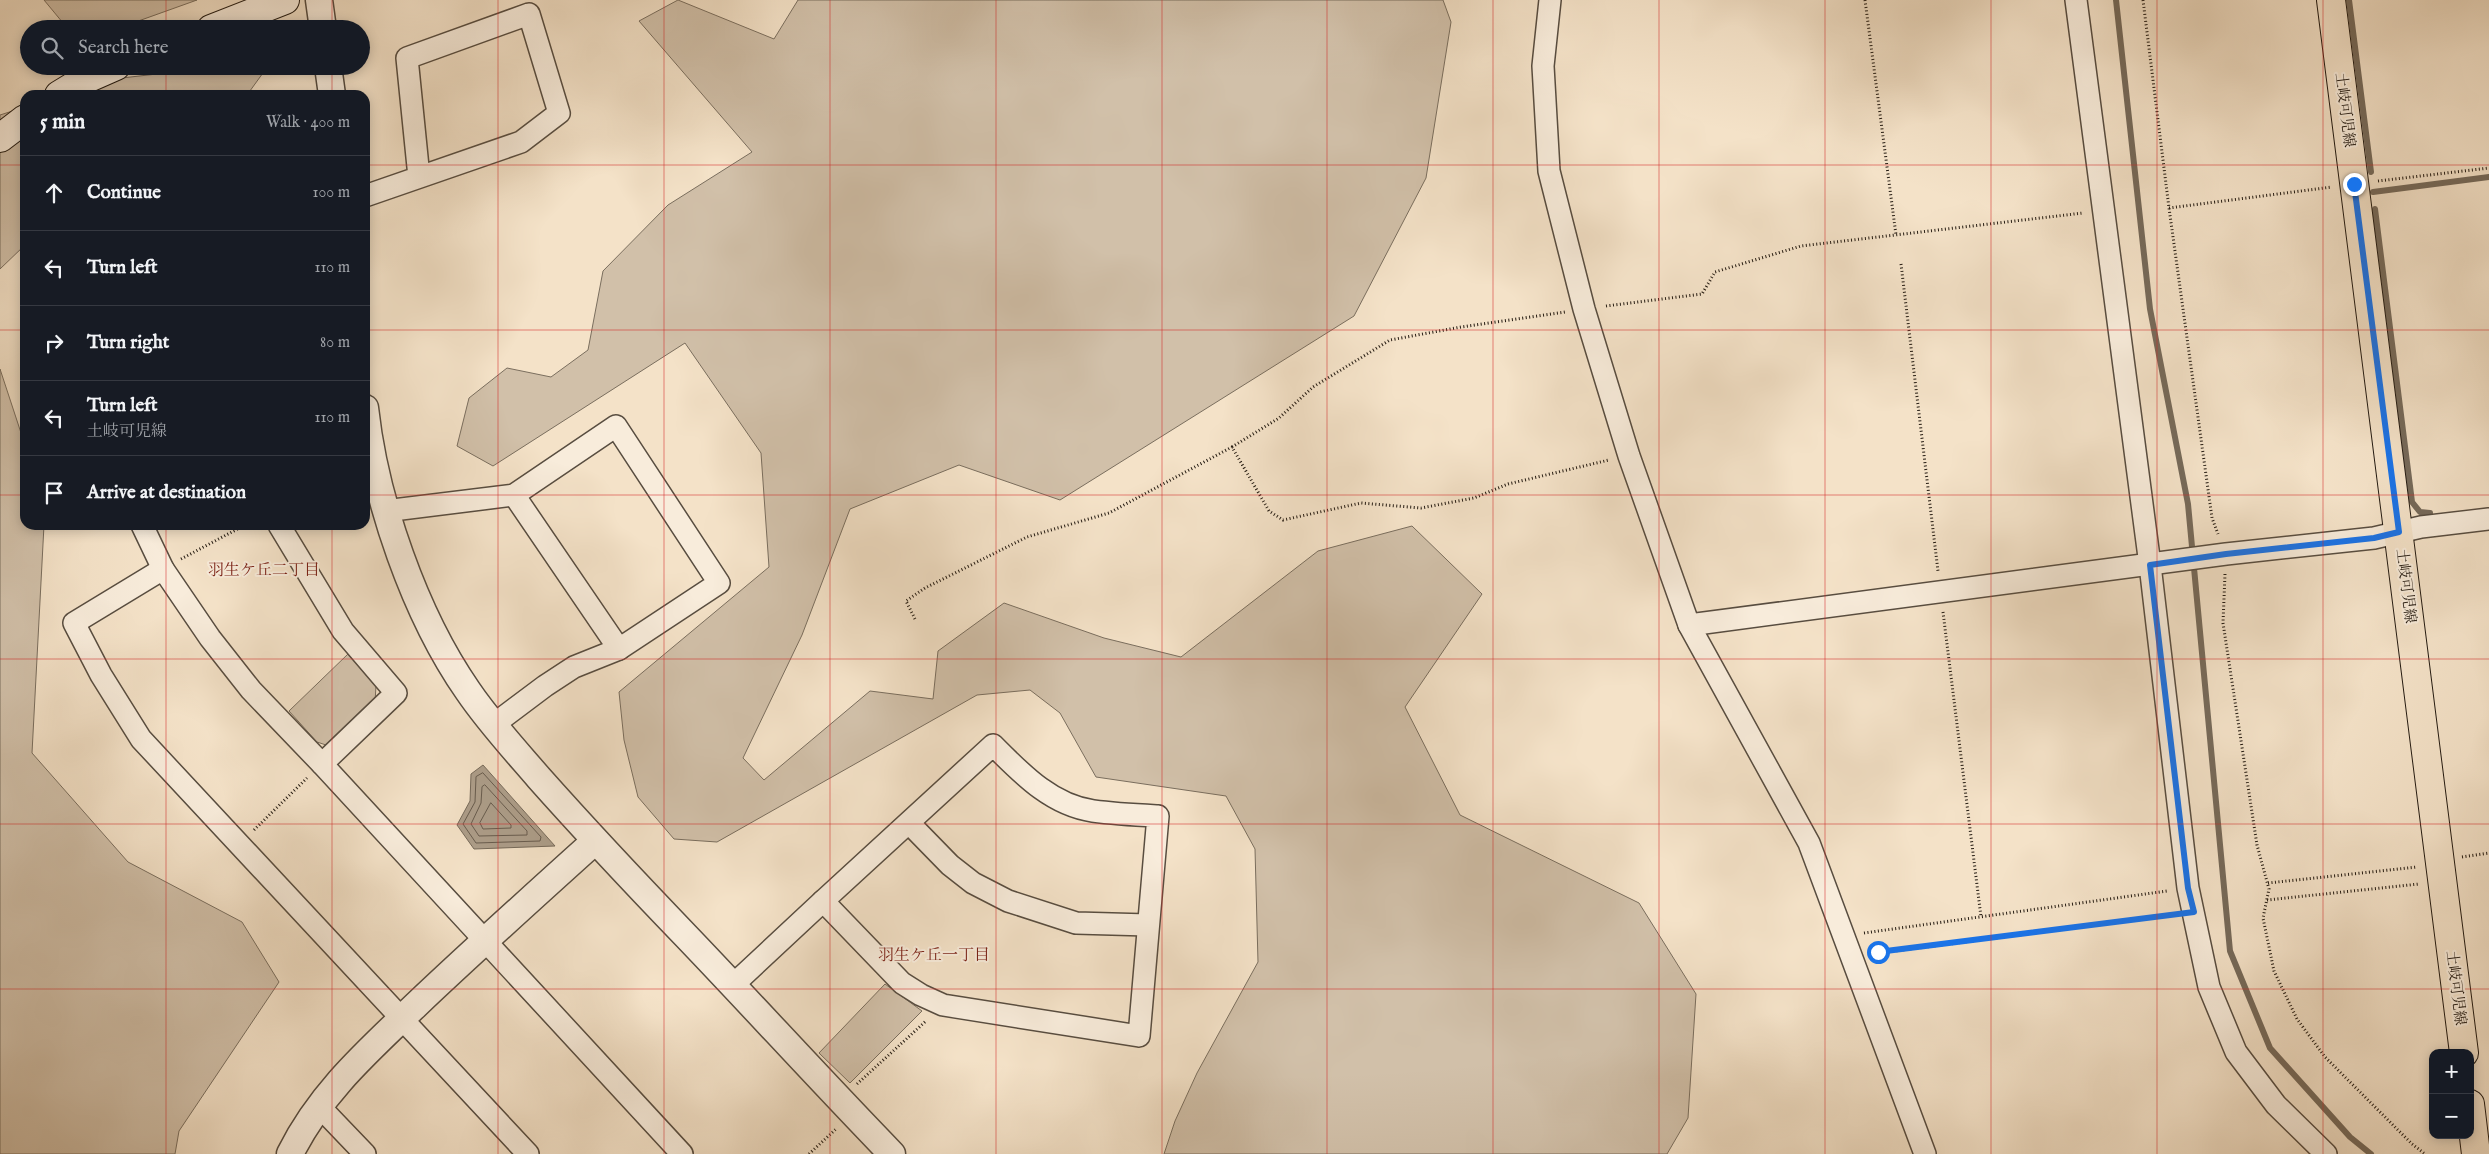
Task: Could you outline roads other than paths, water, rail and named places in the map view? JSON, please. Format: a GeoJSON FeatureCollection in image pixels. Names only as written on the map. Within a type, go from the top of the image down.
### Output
{"type":"FeatureCollection","features":[{"type":"Feature","properties":{"kind":"main road"},"geometry":{"type":"LineString","coordinates":[[234,20],[285,0]]}},
{"type":"Feature","properties":{"kind":"main road","name":"土岐可児線"},"geometry":{"type":"LineString","coordinates":[[2331,0],[2463,1049]]}},
{"type":"Feature","properties":{"kind":"main road"},"geometry":{"type":"LineString","coordinates":[[67,90],[96,75]]}},
{"type":"Feature","properties":{"kind":"main road"},"geometry":{"type":"LineString","coordinates":[[0,138],[20,123]]}},
{"type":"Feature","properties":{"kind":"main road"},"geometry":{"type":"LineString","coordinates":[[2474,1137],[2476,1154]]}},
{"type":"Feature","properties":{"kind":"street"},"geometry":{"type":"LineString","coordinates":[[320,0],[322,20]]}},
{"type":"Feature","properties":{"kind":"street"},"geometry":{"type":"LineString","coordinates":[[1550,0],[1543,66],[1549,171],[1584,309],[1629,456],[1689,625],[1809,843],[1924,1154]]}},
{"type":"Feature","properties":{"kind":"street"},"geometry":{"type":"LineString","coordinates":[[2076,0],[2150,565],[2188,888],[2209,987],[2236,1052],[2276,1105],[2326,1154]]}},
{"type":"Feature","properties":{"kind":"street"},"geometry":{"type":"LineString","coordinates":[[370,194],[521,142],[559,113],[529,14],[406,58],[419,176]]}},
{"type":"Feature","properties":{"kind":"street"},"geometry":{"type":"LineString","coordinates":[[329,75],[331,90]]}},
{"type":"Feature","properties":{"kind":"street"},"geometry":{"type":"LineString","coordinates":[[385,511],[514,494],[616,426],[719,583],[620,649],[574,667],[545,686],[493,726]]}},
{"type":"Feature","properties":{"kind":"street"},"geometry":{"type":"LineString","coordinates":[[370,448],[385,511],[405,567],[442,648],[467,691],[493,726],[595,841],[892,1154]]}},
{"type":"Feature","properties":{"kind":"street"},"geometry":{"type":"LineString","coordinates":[[514,494],[620,649]]}},
{"type":"Feature","properties":{"kind":"street"},"geometry":{"type":"LineString","coordinates":[[1689,625],[2216,555],[2374,538],[2399,532],[2489,519]]}},
{"type":"Feature","properties":{"kind":"street"},"geometry":{"type":"LineString","coordinates":[[144,530],[163,569],[210,638],[251,690],[322,764],[682,1154]]}},
{"type":"Feature","properties":{"kind":"street"},"geometry":{"type":"LineString","coordinates":[[282,530],[343,631],[396,693],[322,764]]}},
{"type":"Feature","properties":{"kind":"street"},"geometry":{"type":"LineString","coordinates":[[163,569],[74,623],[101,675],[141,739],[528,1154]]}},
{"type":"Feature","properties":{"kind":"street"},"geometry":{"type":"LineString","coordinates":[[733,985],[823,901],[909,823],[992,745],[1028,780],[1065,802],[1092,811],[1158,816],[1139,1036],[943,1005],[921,995],[902,983],[823,901]]}},
{"type":"Feature","properties":{"kind":"street"},"geometry":{"type":"LineString","coordinates":[[909,823],[958,871],[973,883],[1008,901],[1076,922],[1148,925]]}},
{"type":"Feature","properties":{"kind":"street"},"geometry":{"type":"LineString","coordinates":[[290,1154],[305,1124],[369,1049],[483,940],[595,841]]}},
{"type":"Feature","properties":{"kind":"street"},"geometry":{"type":"LineString","coordinates":[[319,1106],[365,1154]]}},
{"type":"Feature","properties":{"kind":"water"},"geometry":{"type":"Polygon","coordinates":[[[483,765],[555,846],[474,849],[457,825],[470,801],[471,774],[483,765]]]}},
{"type":"Feature","properties":{"kind":"waterway"},"geometry":{"type":"LineString","coordinates":[[2116,0],[2150,309],[2188,504],[2230,951],[2270,1048],[2350,1137],[2371,1154]]}},
{"type":"Feature","properties":{"kind":"waterway"},"geometry":{"type":"LineString","coordinates":[[2349,0],[2371,172]]}},
{"type":"Feature","properties":{"kind":"waterway"},"geometry":{"type":"LineString","coordinates":[[2373,192],[2489,177]]}},
{"type":"Feature","properties":{"kind":"waterway"},"geometry":{"type":"LineString","coordinates":[[2375,209],[2412,502],[2420,512],[2430,513]]}},
{"type":"Feature","properties":{"kind":"district","name":"羽生ケ丘二丁目"},"geometry":{"type":"Point","coordinates":[264,571]}},
{"type":"Feature","properties":{"kind":"district","name":"羽生ケ丘一丁目"},"geometry":{"type":"Point","coordinates":[934,956]}}]}
